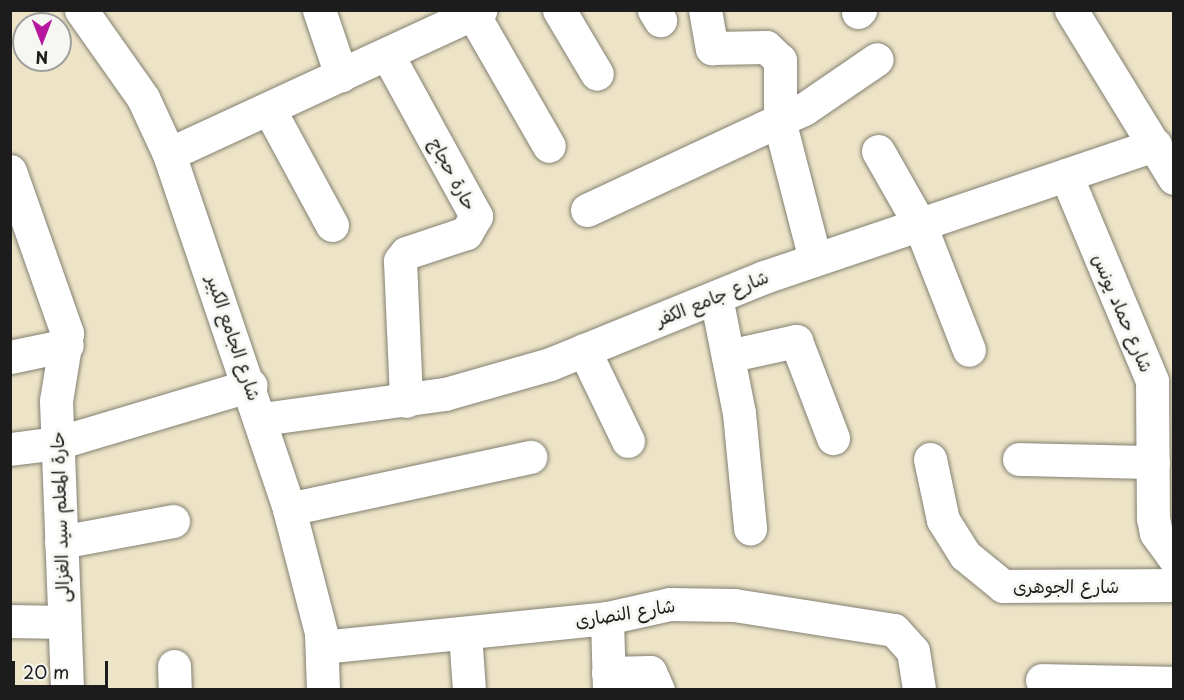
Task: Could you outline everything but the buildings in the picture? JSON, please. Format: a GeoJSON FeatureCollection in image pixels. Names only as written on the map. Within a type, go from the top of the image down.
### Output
{"type":"FeatureCollection","features":[{"type":"Feature","properties":{"kind":"street","name":"شارع الجامع الكبير"},"geometry":{"type":"LineString","coordinates":[[81,10],[143,98],[169,154],[251,385],[289,509],[322,647],[323,690]]}},
{"type":"Feature","properties":{"kind":"street"},"geometry":{"type":"LineString","coordinates":[[319,10],[341,75]]}},
{"type":"Feature","properties":{"kind":"street"},"geometry":{"type":"LineString","coordinates":[[559,10],[597,74]]}},
{"type":"Feature","properties":{"kind":"street"},"geometry":{"type":"LineString","coordinates":[[705,10],[712,48],[766,47],[777,54],[781,116],[814,259]]}},
{"type":"Feature","properties":{"kind":"street"},"geometry":{"type":"LineString","coordinates":[[1071,10],[1173,178]]}},
{"type":"Feature","properties":{"kind":"street"},"geometry":{"type":"LineString","coordinates":[[169,154],[476,12],[549,146]]}},
{"type":"Feature","properties":{"kind":"street","name":"حارة حجاج"},"geometry":{"type":"LineString","coordinates":[[387,54],[476,216],[466,233],[406,253],[400,261],[406,401]]}},
{"type":"Feature","properties":{"kind":"street"},"geometry":{"type":"LineString","coordinates":[[587,210],[781,116],[804,109],[877,59]]}},
{"type":"Feature","properties":{"kind":"street"},"geometry":{"type":"LineString","coordinates":[[269,109],[332,225]]}},
{"type":"Feature","properties":{"kind":"street","name":"شارع جامع الكفر"},"geometry":{"type":"LineString","coordinates":[[262,419],[406,401],[466,388],[584,350],[814,259],[1155,145]]}},
{"type":"Feature","properties":{"kind":"street"},"geometry":{"type":"LineString","coordinates":[[878,151],[920,225],[969,350]]}},
{"type":"Feature","properties":{"kind":"street"},"geometry":{"type":"LineString","coordinates":[[10,171],[67,345],[10,357]]}},
{"type":"Feature","properties":{"kind":"street","name":"شارع حماد يونس"},"geometry":{"type":"LineString","coordinates":[[1066,175],[1152,381],[1156,533],[1173,558]]}},
{"type":"Feature","properties":{"kind":"street"},"geometry":{"type":"LineString","coordinates":[[716,297],[728,356],[750,528]]}},
{"type":"Feature","properties":{"kind":"street"},"geometry":{"type":"LineString","coordinates":[[728,356],[796,341],[833,438]]}},
{"type":"Feature","properties":{"kind":"street","name":"حارة المعلم سيد الغزالى"},"geometry":{"type":"LineString","coordinates":[[67,345],[58,382],[57,443],[67,690]]}},
{"type":"Feature","properties":{"kind":"street"},"geometry":{"type":"LineString","coordinates":[[584,350],[628,441]]}},
{"type":"Feature","properties":{"kind":"street"},"geometry":{"type":"LineString","coordinates":[[10,449],[57,443],[251,385]]}},
{"type":"Feature","properties":{"kind":"street"},"geometry":{"type":"LineString","coordinates":[[289,509],[530,458]]}},
{"type":"Feature","properties":{"kind":"street","name":"شارع الجوهرى"},"geometry":{"type":"LineString","coordinates":[[930,459],[943,520],[965,555],[994,581],[1003,586],[1173,585]]}},
{"type":"Feature","properties":{"kind":"street"},"geometry":{"type":"LineString","coordinates":[[1019,459],[1153,462]]}},
{"type":"Feature","properties":{"kind":"street"},"geometry":{"type":"LineString","coordinates":[[61,542],[173,521]]}},
{"type":"Feature","properties":{"kind":"street","name":"شارع النصارى"},"geometry":{"type":"LineString","coordinates":[[322,647],[607,618],[670,604],[735,604],[894,630],[913,651],[919,690]]}},
{"type":"Feature","properties":{"kind":"street"},"geometry":{"type":"LineString","coordinates":[[607,618],[608,681],[650,672],[658,690]]}},
{"type":"Feature","properties":{"kind":"street"},"geometry":{"type":"LineString","coordinates":[[10,621],[64,622]]}},
{"type":"Feature","properties":{"kind":"street"},"geometry":{"type":"LineString","coordinates":[[465,633],[469,690]]}},
{"type":"Feature","properties":{"kind":"street"},"geometry":{"type":"LineString","coordinates":[[1042,680],[1173,683]]}}]}
